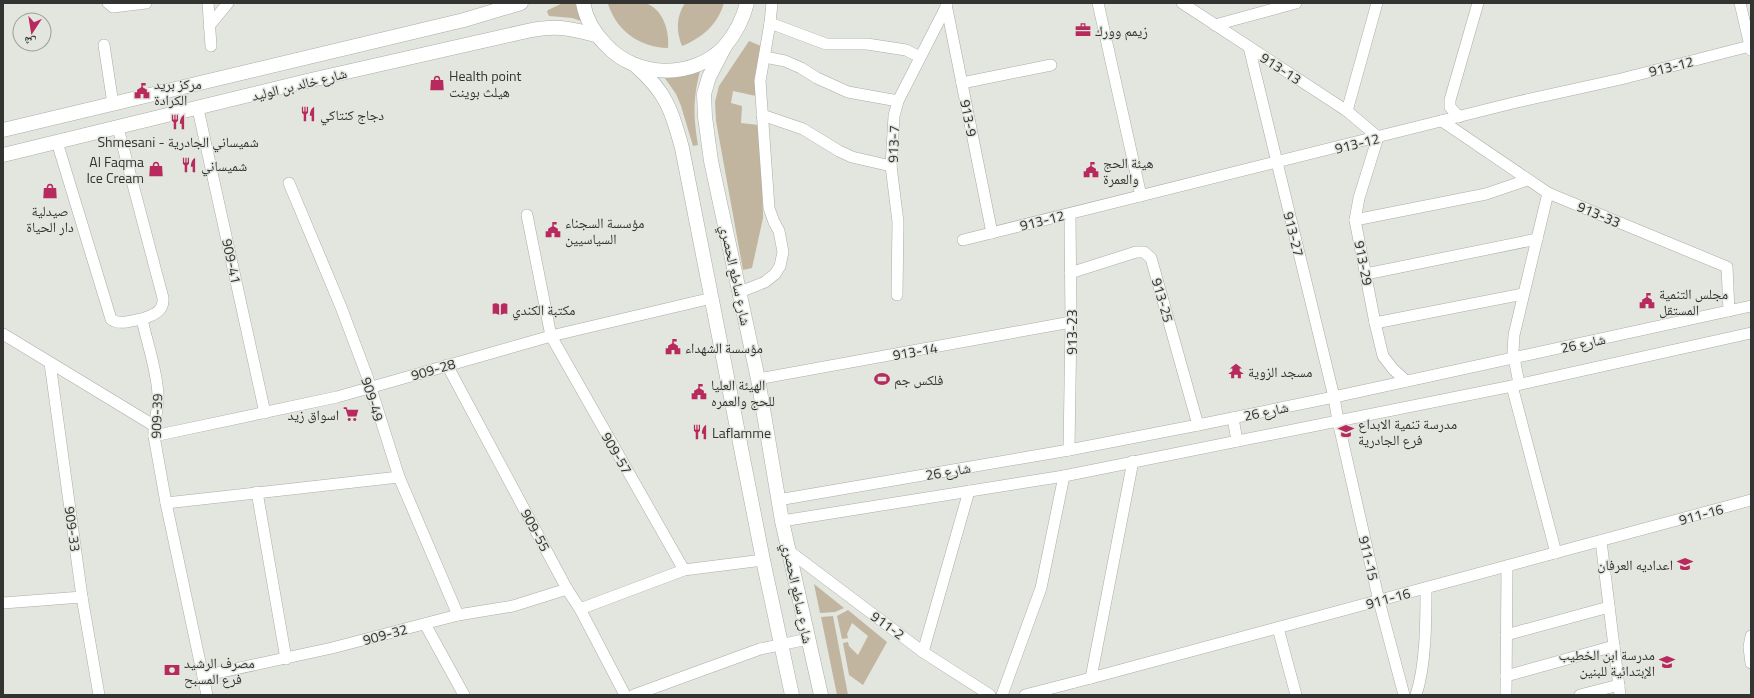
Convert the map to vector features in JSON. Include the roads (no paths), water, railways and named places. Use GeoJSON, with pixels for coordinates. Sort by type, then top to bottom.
{"type":"FeatureCollection","features":[{"type":"Feature","properties":{"kind":"main road","name":"شارع خالد بن الوليد"},"geometry":{"type":"LineString","coordinates":[[3,130],[464,20],[521,3]]}},
{"type":"Feature","properties":{"kind":"main road"},"geometry":{"type":"LineString","coordinates":[[584,3],[585,12],[596,35],[614,54],[636,66],[659,71],[683,69],[706,61],[725,46],[739,27],[747,3]]}},
{"type":"Feature","properties":{"kind":"main road","name":"شارع خالد بن الوليد"},"geometry":{"type":"LineString","coordinates":[[3,155],[319,79],[547,27],[560,27],[596,35]]}},
{"type":"Feature","properties":{"kind":"main road","name":"شارع ساطع الحصري"},"geometry":{"type":"LineString","coordinates":[[725,46],[709,77],[704,94],[703,106],[712,161],[758,379],[782,521],[821,695]]}},
{"type":"Feature","properties":{"kind":"main road","name":"شارع ساطع الحصري"},"geometry":{"type":"LineString","coordinates":[[636,66],[663,94],[674,117],[682,148],[763,560],[792,695]]}},
{"type":"Feature","properties":{"kind":"street"},"geometry":{"type":"LineString","coordinates":[[108,3],[112,7],[146,3]]}},
{"type":"Feature","properties":{"kind":"street"},"geometry":{"type":"LineString","coordinates":[[208,3],[210,46]]}},
{"type":"Feature","properties":{"kind":"street"},"geometry":{"type":"LineString","coordinates":[[209,26],[228,3]]}},
{"type":"Feature","properties":{"kind":"street"},"geometry":{"type":"LineString","coordinates":[[740,292],[765,282],[775,274],[780,266],[783,252],[779,231],[769,208],[760,81],[765,57],[772,3]]}},
{"type":"Feature","properties":{"kind":"street"},"geometry":{"type":"LineString","coordinates":[[1098,3],[1141,196]]}},
{"type":"Feature","properties":{"kind":"street","name":"913-13"},"geometry":{"type":"LineString","coordinates":[[1182,3],[1347,111],[1378,137]]}},
{"type":"Feature","properties":{"kind":"street"},"geometry":{"type":"LineString","coordinates":[[1215,25],[1296,3]]}},
{"type":"Feature","properties":{"kind":"street"},"geometry":{"type":"LineString","coordinates":[[1347,111],[1377,3]]}},
{"type":"Feature","properties":{"kind":"street"},"geometry":{"type":"LineString","coordinates":[[1459,117],[1450,107],[1450,100],[1478,3]]}},
{"type":"Feature","properties":{"kind":"street"},"geometry":{"type":"LineString","coordinates":[[1740,3],[1751,48]]}},
{"type":"Feature","properties":{"kind":"street","name":"913-7"},"geometry":{"type":"LineString","coordinates":[[897,295],[898,222],[891,166],[894,116],[898,101],[946,4]]}},
{"type":"Feature","properties":{"kind":"street","name":"913-9"},"geometry":{"type":"LineString","coordinates":[[946,4],[992,233]]}},
{"type":"Feature","properties":{"kind":"street"},"geometry":{"type":"LineString","coordinates":[[770,23],[826,44],[867,44],[906,50],[920,56]]}},
{"type":"Feature","properties":{"kind":"street"},"geometry":{"type":"LineString","coordinates":[[104,45],[113,104]]}},
{"type":"Feature","properties":{"kind":"street","name":"913-27"},"geometry":{"type":"LineString","coordinates":[[1249,47],[1334,397],[1338,420]]}},
{"type":"Feature","properties":{"kind":"street","name":"913-12"},"geometry":{"type":"LineString","coordinates":[[963,240],[1442,121],[1751,48]]}},
{"type":"Feature","properties":{"kind":"street"},"geometry":{"type":"LineString","coordinates":[[765,57],[785,61],[802,68],[817,78],[848,92],[898,101]]}},
{"type":"Feature","properties":{"kind":"street"},"geometry":{"type":"LineString","coordinates":[[962,83],[1051,65]]}},
{"type":"Feature","properties":{"kind":"street","name":"909-41"},"geometry":{"type":"LineString","coordinates":[[198,109],[265,412]]}},
{"type":"Feature","properties":{"kind":"street"},"geometry":{"type":"LineString","coordinates":[[762,115],[803,129],[852,157],[891,166]]}},
{"type":"Feature","properties":{"kind":"street","name":"913-33"},"geometry":{"type":"LineString","coordinates":[[1442,121],[1548,193],[1727,268],[1729,312]]}},
{"type":"Feature","properties":{"kind":"street"},"geometry":{"type":"LineString","coordinates":[[57,142],[111,319],[114,322],[121,323],[142,319],[158,312],[162,305],[163,298],[118,128]]}},
{"type":"Feature","properties":{"kind":"street","name":"913-29"},"geometry":{"type":"LineString","coordinates":[[1378,137],[1359,198],[1355,220],[1375,323],[1384,356],[1393,369],[1406,381]]}},
{"type":"Feature","properties":{"kind":"street"},"geometry":{"type":"LineString","coordinates":[[1355,220],[1486,194],[1527,180]]}},
{"type":"Feature","properties":{"kind":"street","name":"909-49"},"geometry":{"type":"LineString","coordinates":[[289,183],[341,307],[399,477],[458,615]]}},
{"type":"Feature","properties":{"kind":"street"},"geometry":{"type":"LineString","coordinates":[[1548,193],[1514,335],[1514,358],[1515,385],[1556,553]]}},
{"type":"Feature","properties":{"kind":"street","name":"913-23"},"geometry":{"type":"LineString","coordinates":[[1069,450],[1071,322],[1070,214]]}},
{"type":"Feature","properties":{"kind":"street","name":"909-57"},"geometry":{"type":"LineString","coordinates":[[527,215],[551,336],[684,570]]}},
{"type":"Feature","properties":{"kind":"street"},"geometry":{"type":"LineString","coordinates":[[1366,274],[1537,239]]}},
{"type":"Feature","properties":{"kind":"street","name":"913-25"},"geometry":{"type":"LineString","coordinates":[[1070,273],[1136,252],[1144,252],[1151,258],[1198,425]]}},
{"type":"Feature","properties":{"kind":"street"},"geometry":{"type":"LineString","coordinates":[[1375,323],[1524,294]]}},
{"type":"Feature","properties":{"kind":"street","name":"909-28"},"geometry":{"type":"LineString","coordinates":[[154,430],[265,412],[369,388],[551,336],[712,298]]}},
{"type":"Feature","properties":{"kind":"street","name":"شارع 26"},"geometry":{"type":"LineString","coordinates":[[778,500],[1069,450],[1198,425],[1729,312],[1751,306]]}},
{"type":"Feature","properties":{"kind":"street","name":"909-39"},"geometry":{"type":"LineString","coordinates":[[142,319],[158,391],[158,405],[154,430],[166,503],[206,695]]}},
{"type":"Feature","properties":{"kind":"street","name":"913-14"},"geometry":{"type":"LineString","coordinates":[[758,379],[1071,322]]}},
{"type":"Feature","properties":{"kind":"street","name":"شارع 26"},"geometry":{"type":"LineString","coordinates":[[782,521],[1064,476],[1515,385],[1751,333]]}},
{"type":"Feature","properties":{"kind":"street"},"geometry":{"type":"LineString","coordinates":[[3,334],[154,430]]}},
{"type":"Feature","properties":{"kind":"street","name":"909-33"},"geometry":{"type":"LineString","coordinates":[[50,363],[82,597],[100,695]]}},
{"type":"Feature","properties":{"kind":"street","name":"909-55"},"geometry":{"type":"LineString","coordinates":[[447,365],[567,589],[580,609],[624,695]]}},
{"type":"Feature","properties":{"kind":"street"},"geometry":{"type":"LineString","coordinates":[[1232,418],[1237,441]]}},
{"type":"Feature","properties":{"kind":"street","name":"911-15"},"geometry":{"type":"LineString","coordinates":[[1338,420],[1379,601],[1404,695]]}},
{"type":"Feature","properties":{"kind":"street"},"geometry":{"type":"LineString","coordinates":[[1091,678],[1133,461]]}},
{"type":"Feature","properties":{"kind":"street"},"geometry":{"type":"LineString","coordinates":[[1002,695],[1040,588],[1064,476]]}},
{"type":"Feature","properties":{"kind":"street"},"geometry":{"type":"LineString","coordinates":[[166,503],[399,477]]}},
{"type":"Feature","properties":{"kind":"street"},"geometry":{"type":"LineString","coordinates":[[923,652],[969,491]]}},
{"type":"Feature","properties":{"kind":"street"},"geometry":{"type":"LineString","coordinates":[[257,492],[286,659]]}},
{"type":"Feature","properties":{"kind":"street","name":"911-16"},"geometry":{"type":"LineString","coordinates":[[1025,695],[1751,500]]}},
{"type":"Feature","properties":{"kind":"street"},"geometry":{"type":"LineString","coordinates":[[1580,695],[1620,690],[1601,541]]}},
{"type":"Feature","properties":{"kind":"street","name":"911-2"},"geometry":{"type":"LineString","coordinates":[[789,551],[973,691],[990,695]]}},
{"type":"Feature","properties":{"kind":"street"},"geometry":{"type":"LineString","coordinates":[[580,609],[684,570],[763,560]]}},
{"type":"Feature","properties":{"kind":"street"},"geometry":{"type":"LineString","coordinates":[[1506,695],[1507,566]]}},
{"type":"Feature","properties":{"kind":"street"},"geometry":{"type":"LineString","coordinates":[[1416,695],[1419,687],[1423,652],[1426,588]]}},
{"type":"Feature","properties":{"kind":"street","name":"909-32"},"geometry":{"type":"LineString","coordinates":[[203,676],[286,659],[458,615],[513,606],[567,589]]}},
{"type":"Feature","properties":{"kind":"street"},"geometry":{"type":"LineString","coordinates":[[3,603],[82,597]]}},
{"type":"Feature","properties":{"kind":"street"},"geometry":{"type":"LineString","coordinates":[[1506,635],[1609,607]]}},
{"type":"Feature","properties":{"kind":"street"},"geometry":{"type":"LineString","coordinates":[[425,624],[464,695]]}},
{"type":"Feature","properties":{"kind":"street"},"geometry":{"type":"LineString","coordinates":[[1278,628],[1296,695]]}},
{"type":"Feature","properties":{"kind":"street"},"geometry":{"type":"LineString","coordinates":[[1751,636],[1748,647],[1751,663]]}},
{"type":"Feature","properties":{"kind":"street"},"geometry":{"type":"LineString","coordinates":[[634,695],[760,649],[808,639]]}},
{"type":"Feature","properties":{"kind":"street"},"geometry":{"type":"LineString","coordinates":[[1506,676],[1614,646]]}},
{"type":"Feature","properties":{"kind":"place","name":"زيمم وورك"},"geometry":{"type":"Point","coordinates":[1083,30]}},
{"type":"Feature","properties":{"kind":"place","name":"Health point هيلث بوينت"},"geometry":{"type":"Point","coordinates":[437,83]}},
{"type":"Feature","properties":{"kind":"place","name":"مركز بريد الكرادة"},"geometry":{"type":"Point","coordinates":[142,91]}},
{"type":"Feature","properties":{"kind":"place","name":"دجاج كنتاكي"},"geometry":{"type":"Point","coordinates":[308,114]}},
{"type":"Feature","properties":{"kind":"place","name":"Shmesani - شميساني الجادرية"},"geometry":{"type":"Point","coordinates":[178,122]}},
{"type":"Feature","properties":{"kind":"place","name":"شميساني"},"geometry":{"type":"Point","coordinates":[189,165]}},
{"type":"Feature","properties":{"kind":"place","name":"Al Faqma Ice Cream"},"geometry":{"type":"Point","coordinates":[156,169]}},
{"type":"Feature","properties":{"kind":"place","name":"هيئة الحج والعمرة"},"geometry":{"type":"Point","coordinates":[1091,170]}},
{"type":"Feature","properties":{"kind":"place","name":"صيدلية دار الحياة"},"geometry":{"type":"Point","coordinates":[50,191]}},
{"type":"Feature","properties":{"kind":"place","name":"مؤسسة السجناء السياسيين"},"geometry":{"type":"Point","coordinates":[553,230]}},
{"type":"Feature","properties":{"kind":"place","name":"مجلس التنمية المستقل"},"geometry":{"type":"Point","coordinates":[1647,301]}},
{"type":"Feature","properties":{"kind":"place","name":"مكتبة الكندي"},"geometry":{"type":"Point","coordinates":[500,309]}},
{"type":"Feature","properties":{"kind":"place","name":"مؤسسة الشهداء"},"geometry":{"type":"Point","coordinates":[673,347]}},
{"type":"Feature","properties":{"kind":"place","name":"مسجد الزوية"},"geometry":{"type":"Point","coordinates":[1236,371]}},
{"type":"Feature","properties":{"kind":"place","name":"فلكس جم"},"geometry":{"type":"Point","coordinates":[882,379]}},
{"type":"Feature","properties":{"kind":"place","name":"الهيئة العليا للحج والعمره"},"geometry":{"type":"Point","coordinates":[699,392]}},
{"type":"Feature","properties":{"kind":"place","name":"اسواق زيد"},"geometry":{"type":"Point","coordinates":[351,414]}},
{"type":"Feature","properties":{"kind":"place","name":"مدرسة تنمية الابداع فرع الجادرية"},"geometry":{"type":"Point","coordinates":[1346,431]}},
{"type":"Feature","properties":{"kind":"place","name":"Laflamme"},"geometry":{"type":"Point","coordinates":[700,432]}},
{"type":"Feature","properties":{"kind":"place","name":"اعداديه العرفان"},"geometry":{"type":"Point","coordinates":[1685,564]}},
{"type":"Feature","properties":{"kind":"place","name":"مدرسة ابن الخطيب الإبتدائية للبنين"},"geometry":{"type":"Point","coordinates":[1667,662]}},
{"type":"Feature","properties":{"kind":"place","name":"مصرف الرشيد فرع المسبح"},"geometry":{"type":"Point","coordinates":[172,670]}}]}
